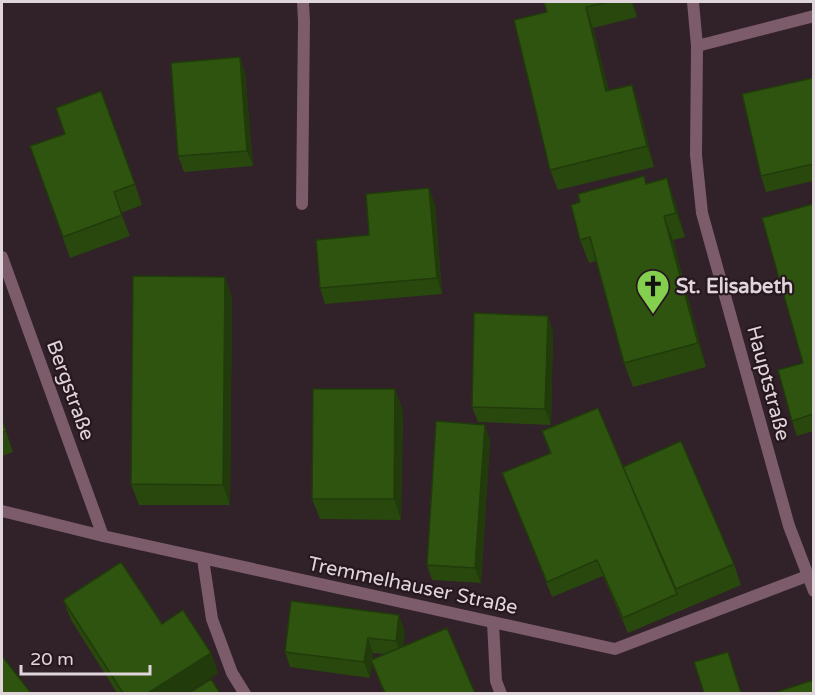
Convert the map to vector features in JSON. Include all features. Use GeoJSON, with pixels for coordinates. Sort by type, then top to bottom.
{"type":"FeatureCollection","features":[{"type":"Feature","properties":{"kind":"street"},"geometry":{"type":"LineString","coordinates":[[303,2],[303,204]]}},
{"type":"Feature","properties":{"kind":"street","name":"Hauptstraße"},"geometry":{"type":"LineString","coordinates":[[693,2],[697,46],[696,155],[702,213],[789,526],[813,591]]}},
{"type":"Feature","properties":{"kind":"street"},"geometry":{"type":"LineString","coordinates":[[697,46],[813,16]]}},
{"type":"Feature","properties":{"kind":"street","name":"Bergstraße"},"geometry":{"type":"LineString","coordinates":[[2,257],[103,536]]}},
{"type":"Feature","properties":{"kind":"street","name":"Tremmelhauser Straße"},"geometry":{"type":"LineString","coordinates":[[2,511],[203,559],[615,649],[807,576]]}},
{"type":"Feature","properties":{"kind":"street"},"geometry":{"type":"LineString","coordinates":[[203,559],[212,619],[232,673],[245,693]]}},
{"type":"Feature","properties":{"kind":"street"},"geometry":{"type":"LineString","coordinates":[[493,623],[496,681],[501,693]]}},
{"type":"Feature","properties":{"kind":"building"},"geometry":{"type":"Polygon","coordinates":[[[544,2],[609,2],[586,7],[606,91],[632,85],[647,146],[550,170],[514,20],[547,12],[544,2]]]}},
{"type":"Feature","properties":{"kind":"building"},"geometry":{"type":"Polygon","coordinates":[[[240,57],[247,151],[178,156],[171,63],[240,57]]]}},
{"type":"Feature","properties":{"kind":"building"},"geometry":{"type":"Polygon","coordinates":[[[813,78],[813,164],[761,176],[742,94],[813,78]]]}},
{"type":"Feature","properties":{"kind":"building"},"geometry":{"type":"Polygon","coordinates":[[[101,91],[135,184],[114,192],[122,215],[63,237],[30,146],[65,134],[56,108],[101,91]]]}},
{"type":"Feature","properties":{"kind":"building","name":"St. Elisabeth"},"geometry":{"type":"Polygon","coordinates":[[[644,176],[646,184],[667,178],[676,213],[664,216],[698,343],[624,363],[590,237],[580,240],[571,205],[580,202],[578,194],[644,176]]]}},
{"type":"Feature","properties":{"kind":"building"},"geometry":{"type":"Polygon","coordinates":[[[429,188],[437,278],[320,288],[316,240],[369,235],[366,194],[429,188]]]}},
{"type":"Feature","properties":{"kind":"building"},"geometry":{"type":"Polygon","coordinates":[[[813,204],[813,414],[792,421],[778,370],[803,363],[762,218],[813,204]]]}},
{"type":"Feature","properties":{"kind":"building"},"geometry":{"type":"Polygon","coordinates":[[[133,276],[225,277],[223,485],[131,484],[133,276]]]}},
{"type":"Feature","properties":{"kind":"building"},"geometry":{"type":"Polygon","coordinates":[[[474,313],[548,316],[545,409],[472,407],[474,313]]]}},
{"type":"Feature","properties":{"kind":"building"},"geometry":{"type":"Polygon","coordinates":[[[313,389],[395,389],[394,499],[312,499],[313,389]]]}},
{"type":"Feature","properties":{"kind":"building"},"geometry":{"type":"Polygon","coordinates":[[[598,408],[677,594],[623,618],[597,560],[547,582],[502,473],[551,453],[542,431],[598,408]]]}},
{"type":"Feature","properties":{"kind":"building"},"geometry":{"type":"Polygon","coordinates":[[[2,420],[6,431],[2,433],[2,420]]]}},
{"type":"Feature","properties":{"kind":"building"},"geometry":{"type":"Polygon","coordinates":[[[436,421],[485,425],[475,568],[427,565],[436,421]]]}},
{"type":"Feature","properties":{"kind":"building"},"geometry":{"type":"Polygon","coordinates":[[[681,441],[734,564],[676,589],[623,467],[681,441]]]}},
{"type":"Feature","properties":{"kind":"building"},"geometry":{"type":"Polygon","coordinates":[[[121,562],[162,624],[183,610],[211,653],[148,693],[123,693],[63,600],[121,562]]]}},
{"type":"Feature","properties":{"kind":"building"},"geometry":{"type":"Polygon","coordinates":[[[291,601],[399,615],[396,641],[368,638],[364,662],[285,652],[291,601]]]}},
{"type":"Feature","properties":{"kind":"building"},"geometry":{"type":"Polygon","coordinates":[[[447,628],[475,693],[385,693],[371,660],[447,628]]]}},
{"type":"Feature","properties":{"kind":"building"},"geometry":{"type":"Polygon","coordinates":[[[728,652],[741,693],[704,693],[694,662],[728,652]]]}},
{"type":"Feature","properties":{"kind":"building"},"geometry":{"type":"Polygon","coordinates":[[[2,656],[31,693],[2,693],[2,656]]]}},
{"type":"Feature","properties":{"kind":"building"},"geometry":{"type":"Polygon","coordinates":[[[211,679],[220,693],[189,693],[211,679]]]}},
{"type":"Feature","properties":{"kind":"building"},"geometry":{"type":"Polygon","coordinates":[[[813,680],[813,693],[774,693],[813,680]]]}},
{"type":"Feature","properties":{"kind":"place","name":"St. Elisabeth"},"geometry":{"type":"Point","coordinates":[653,315]}}]}
